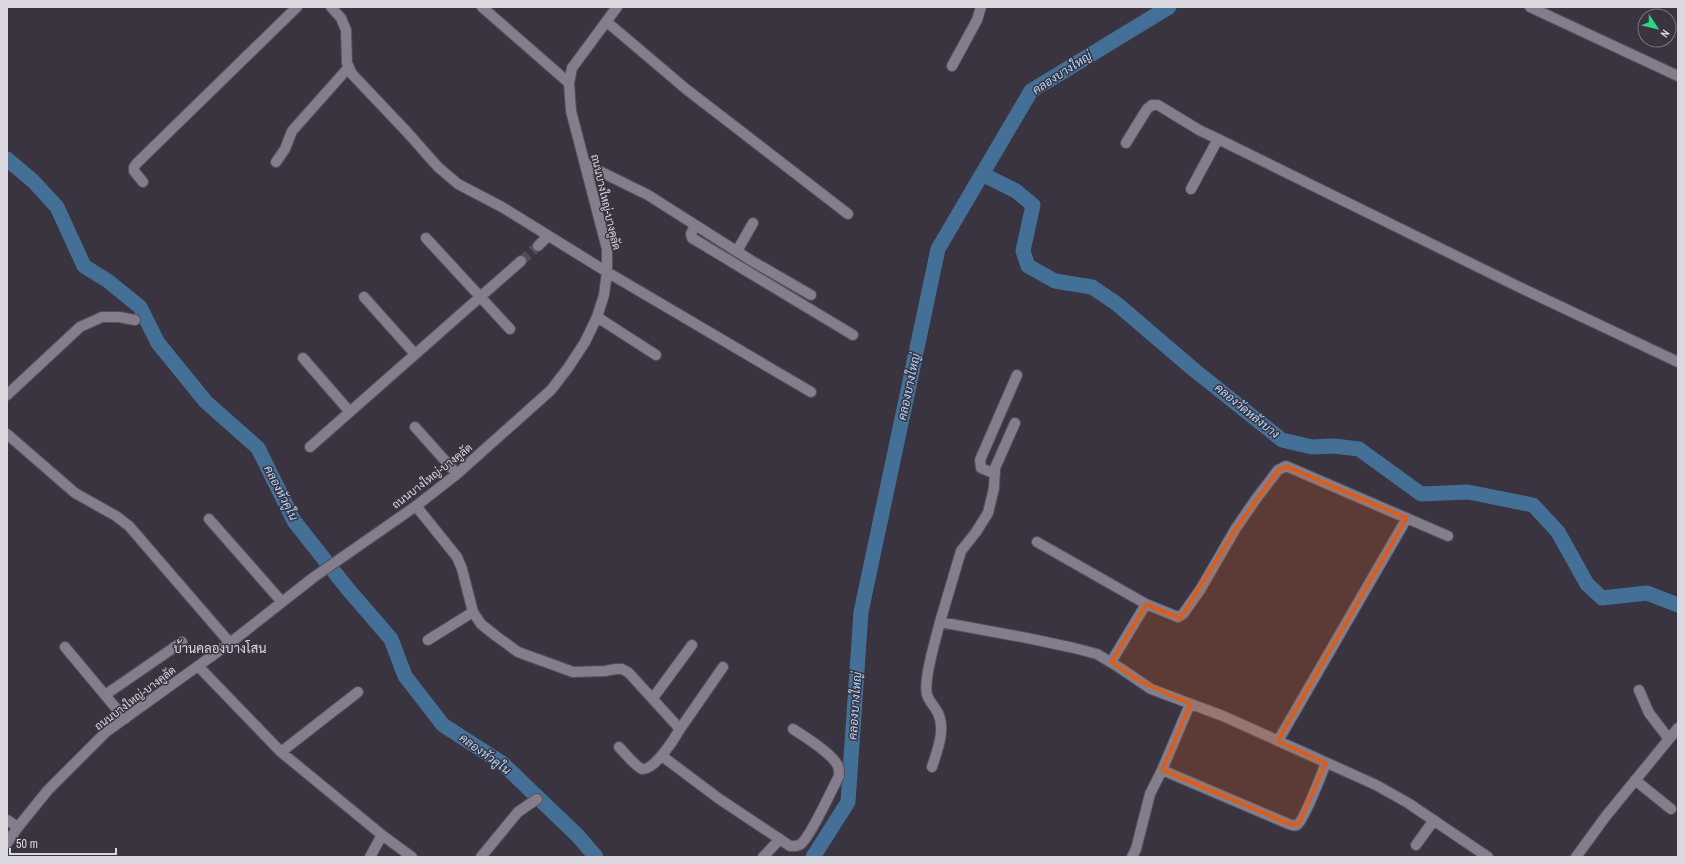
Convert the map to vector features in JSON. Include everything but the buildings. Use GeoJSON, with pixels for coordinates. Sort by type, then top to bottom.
{"type":"FeatureCollection","features":[{"type":"Feature","properties":{"kind":"street"},"geometry":{"type":"LineString","coordinates":[[143,182],[134,171],[134,167],[137,163],[297,7]]}},
{"type":"Feature","properties":{"kind":"street"},"geometry":{"type":"LineString","coordinates":[[331,7],[341,18],[346,30],[347,63],[352,74],[438,167],[458,184],[502,207],[607,272],[811,392]]}},
{"type":"Feature","properties":{"kind":"street"},"geometry":{"type":"LineString","coordinates":[[482,7],[568,83]]}},
{"type":"Feature","properties":{"kind":"street","name":"ถนนบางใหญ่-บางคูลัด"},"geometry":{"type":"LineString","coordinates":[[7,843],[48,790],[106,732],[230,643],[314,577],[416,506],[457,474],[551,390],[568,368],[585,342],[597,317],[604,295],[607,272],[607,249],[571,111],[568,83],[572,68],[617,7]]}},
{"type":"Feature","properties":{"kind":"street"},"geometry":{"type":"LineString","coordinates":[[952,66],[978,20],[981,7]]}},
{"type":"Feature","properties":{"kind":"street"},"geometry":{"type":"LineString","coordinates":[[1530,7],[1678,76]]}},
{"type":"Feature","properties":{"kind":"street"},"geometry":{"type":"LineString","coordinates":[[607,22],[686,89],[848,214]]}},
{"type":"Feature","properties":{"kind":"street"},"geometry":{"type":"LineString","coordinates":[[276,162],[285,149],[292,130],[349,67]]}},
{"type":"Feature","properties":{"kind":"street"},"geometry":{"type":"LineString","coordinates":[[1126,143],[1147,109],[1152,105],[1158,106],[1218,139],[1491,273],[1678,362]]}},
{"type":"Feature","properties":{"kind":"street"},"geometry":{"type":"LineString","coordinates":[[1191,189],[1218,139]]}},
{"type":"Feature","properties":{"kind":"street"},"geometry":{"type":"LineString","coordinates":[[585,164],[648,195],[811,295]]}},
{"type":"Feature","properties":{"kind":"street"},"geometry":{"type":"LineString","coordinates":[[737,251],[753,223]]}},
{"type":"Feature","properties":{"kind":"street"},"geometry":{"type":"LineString","coordinates":[[695,225],[690,234],[692,238],[854,335]]}},
{"type":"Feature","properties":{"kind":"street"},"geometry":{"type":"LineString","coordinates":[[538,246],[548,236]]}},
{"type":"Feature","properties":{"kind":"street"},"geometry":{"type":"LineString","coordinates":[[426,238],[510,329]]}},
{"type":"Feature","properties":{"kind":"street"},"geometry":{"type":"LineString","coordinates":[[310,447],[521,261]]}},
{"type":"Feature","properties":{"kind":"street"},"geometry":{"type":"LineString","coordinates":[[364,297],[415,354]]}},
{"type":"Feature","properties":{"kind":"street"},"geometry":{"type":"LineString","coordinates":[[7,395],[80,327],[102,317],[119,317],[134,320]]}},
{"type":"Feature","properties":{"kind":"street"},"geometry":{"type":"LineString","coordinates":[[597,317],[656,355]]}},
{"type":"Feature","properties":{"kind":"street"},"geometry":{"type":"LineString","coordinates":[[303,358],[350,412]]}},
{"type":"Feature","properties":{"kind":"street"},"geometry":{"type":"LineString","coordinates":[[994,474],[981,468],[980,460],[1017,375]]}},
{"type":"Feature","properties":{"kind":"street"},"geometry":{"type":"LineString","coordinates":[[932,767],[939,747],[941,723],[938,714],[927,695],[926,683],[940,622],[961,551],[976,532],[988,512],[994,488],[994,474],[999,458],[1016,423]]}},
{"type":"Feature","properties":{"kind":"street"},"geometry":{"type":"LineString","coordinates":[[415,427],[457,474]]}},
{"type":"Feature","properties":{"kind":"street"},"geometry":{"type":"LineString","coordinates":[[7,434],[75,493],[116,516],[130,526],[230,643]]}},
{"type":"Feature","properties":{"kind":"street"},"geometry":{"type":"LineString","coordinates":[[1036,542],[1146,604],[1178,617],[1183,614],[1200,590],[1236,528],[1256,499],[1278,470],[1286,466],[1448,536]]}},
{"type":"Feature","properties":{"kind":"street"},"geometry":{"type":"LineString","coordinates":[[416,506],[457,557],[462,569],[473,612],[481,624],[518,652],[573,672],[591,672],[616,668],[622,669],[629,673],[680,729]]}},
{"type":"Feature","properties":{"kind":"street"},"geometry":{"type":"LineString","coordinates":[[1278,741],[1406,518]]}},
{"type":"Feature","properties":{"kind":"street"},"geometry":{"type":"LineString","coordinates":[[209,519],[282,602]]}},
{"type":"Feature","properties":{"kind":"street"},"geometry":{"type":"LineString","coordinates":[[1111,662],[1146,604]]}},
{"type":"Feature","properties":{"kind":"street"},"geometry":{"type":"LineString","coordinates":[[428,640],[473,612]]}},
{"type":"Feature","properties":{"kind":"street"},"geometry":{"type":"LineString","coordinates":[[940,622],[1074,648],[1097,654],[1152,689],[1223,716],[1376,785],[1434,820],[1488,857]]}},
{"type":"Feature","properties":{"kind":"street"},"geometry":{"type":"LineString","coordinates":[[105,695],[182,642]]}},
{"type":"Feature","properties":{"kind":"street"},"geometry":{"type":"LineString","coordinates":[[653,698],[692,645]]}},
{"type":"Feature","properties":{"kind":"street"},"geometry":{"type":"LineString","coordinates":[[66,647],[125,719]]}},
{"type":"Feature","properties":{"kind":"street"},"geometry":{"type":"LineString","coordinates":[[198,666],[281,752],[382,835],[412,857]]}},
{"type":"Feature","properties":{"kind":"street"},"geometry":{"type":"LineString","coordinates":[[619,747],[642,769],[646,768],[662,756],[723,667]]}},
{"type":"Feature","properties":{"kind":"street"},"geometry":{"type":"LineString","coordinates":[[1639,690],[1649,713],[1669,739]]}},
{"type":"Feature","properties":{"kind":"street"},"geometry":{"type":"LineString","coordinates":[[281,752],[358,692]]}},
{"type":"Feature","properties":{"kind":"street"},"geometry":{"type":"LineString","coordinates":[[1132,857],[1136,849],[1150,794],[1162,770],[1190,704]]}},
{"type":"Feature","properties":{"kind":"street"},"geometry":{"type":"LineString","coordinates":[[1576,857],[1635,780],[1678,728]]}},
{"type":"Feature","properties":{"kind":"street"},"geometry":{"type":"LineString","coordinates":[[662,756],[718,798],[790,846],[796,847],[802,844],[809,834],[839,776],[839,767],[834,760],[815,743],[793,729]]}},
{"type":"Feature","properties":{"kind":"street"},"geometry":{"type":"LineString","coordinates":[[1162,770],[1295,826],[1299,824],[1304,815],[1326,763]]}},
{"type":"Feature","properties":{"kind":"street"},"geometry":{"type":"LineString","coordinates":[[1635,780],[1671,809]]}},
{"type":"Feature","properties":{"kind":"street"},"geometry":{"type":"LineString","coordinates":[[481,857],[518,812],[537,799]]}},
{"type":"Feature","properties":{"kind":"street"},"geometry":{"type":"LineString","coordinates":[[7,820],[18,827]]}},
{"type":"Feature","properties":{"kind":"street"},"geometry":{"type":"LineString","coordinates":[[1416,845],[1434,820]]}},
{"type":"Feature","properties":{"kind":"street"},"geometry":{"type":"LineString","coordinates":[[370,857],[382,835]]}},
{"type":"Feature","properties":{"kind":"street"},"geometry":{"type":"LineString","coordinates":[[763,857],[780,839]]}},
{"type":"Feature","properties":{"kind":"highlighted area"},"geometry":{"type":"Polygon","coordinates":[[[1286,466],[1407,518],[1278,741],[1326,763],[1299,824],[1291,825],[1162,770],[1190,704],[1139,681],[1111,662],[1146,604],[1180,618],[1236,528],[1278,470],[1286,466]]]}},
{"type":"Feature","properties":{"kind":"waterway","name":"คลองบางใหญ่"},"geometry":{"type":"LineString","coordinates":[[813,857],[848,802],[861,612],[938,249],[1031,91],[1169,7]]}},
{"type":"Feature","properties":{"kind":"waterway","name":"คลองหัวคูใน"},"geometry":{"type":"LineString","coordinates":[[7,159],[33,181],[57,207],[84,266],[108,281],[140,307],[158,343],[206,402],[258,448],[294,521],[347,588],[391,639],[405,676],[443,725],[502,763],[578,836],[596,857]]}},
{"type":"Feature","properties":{"kind":"waterway","name":"คลองวัดหลังบาง"},"geometry":{"type":"LineString","coordinates":[[982,174],[1016,191],[1033,205],[1023,251],[1028,266],[1055,281],[1092,287],[1117,304],[1193,369],[1282,440],[1312,447],[1334,446],[1359,449],[1421,494],[1468,492],[1533,505],[1558,532],[1587,584],[1602,598],[1647,593],[1678,605]]}},
{"type":"Feature","properties":{"kind":"tunnel"},"geometry":{"type":"LineString","coordinates":[[521,261],[538,246]]}},
{"type":"Feature","properties":{"kind":"district","name":"บ้านคลองบางโสน"},"geometry":{"type":"Point","coordinates":[220,648]}}]}
